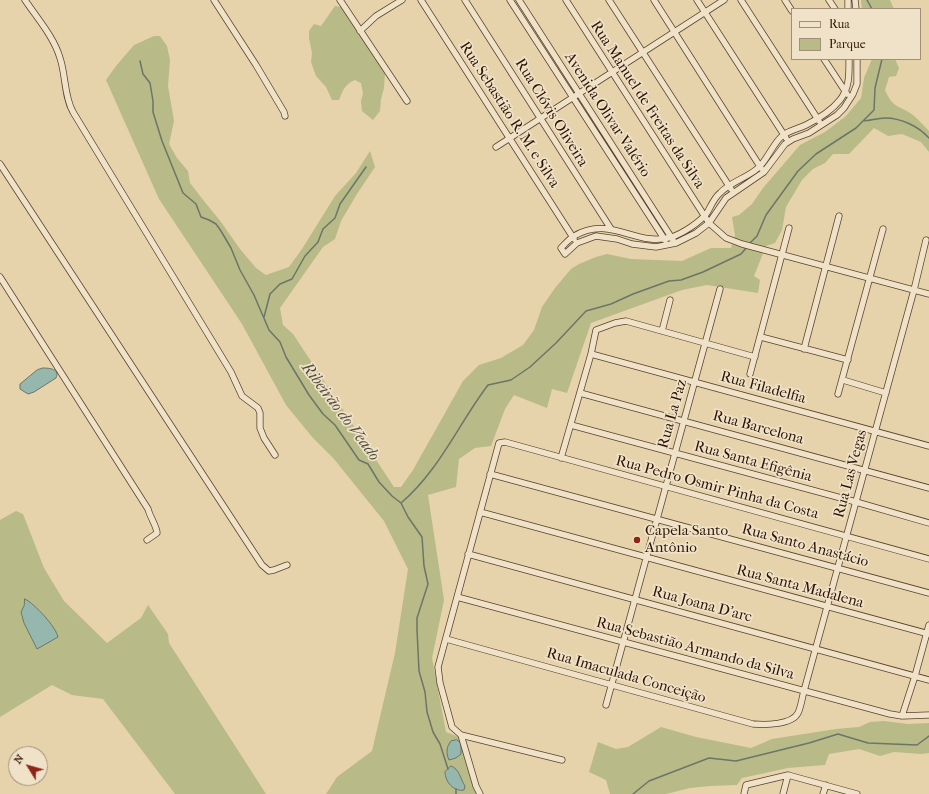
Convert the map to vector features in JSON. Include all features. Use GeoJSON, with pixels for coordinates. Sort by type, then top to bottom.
{"type":"FeatureCollection","features":[{"type":"Feature","properties":{"kind":"street"},"geometry":{"type":"LineString","coordinates":[[25,0],[47,32],[59,54],[71,107],[231,372],[242,396],[258,408],[260,413],[260,428],[264,438],[275,455]]}},
{"type":"Feature","properties":{"kind":"street"},"geometry":{"type":"LineString","coordinates":[[214,0],[256,65],[285,116]]}},
{"type":"Feature","properties":{"kind":"street"},"geometry":{"type":"LineString","coordinates":[[340,0],[407,101]]}},
{"type":"Feature","properties":{"kind":"street","name":"Rua Sebastião R. M. e Silva"},"geometry":{"type":"LineString","coordinates":[[421,0],[577,243]]}},
{"type":"Feature","properties":{"kind":"street","name":"Rua Clóvis Oliveira"},"geometry":{"type":"LineString","coordinates":[[465,0],[617,239]]}},
{"type":"Feature","properties":{"kind":"street"},"geometry":{"type":"LineString","coordinates":[[510,0],[668,245]]}},
{"type":"Feature","properties":{"kind":"street","name":"Avenida Olivar Valério"},"geometry":{"type":"LineString","coordinates":[[519,0],[676,243]]}},
{"type":"Feature","properties":{"kind":"street","name":"Rua Manuel de Freitas da Silva"},"geometry":{"type":"LineString","coordinates":[[566,0],[704,216],[709,223],[726,238],[742,244],[929,294]]}},
{"type":"Feature","properties":{"kind":"street"},"geometry":{"type":"LineString","coordinates":[[609,0],[733,192]]}},
{"type":"Feature","properties":{"kind":"street"},"geometry":{"type":"LineString","coordinates":[[654,0],[764,172]]}},
{"type":"Feature","properties":{"kind":"street"},"geometry":{"type":"LineString","coordinates":[[697,0],[789,142]]}},
{"type":"Feature","properties":{"kind":"street"},"geometry":{"type":"LineString","coordinates":[[496,147],[724,0]]}},
{"type":"Feature","properties":{"kind":"street"},"geometry":{"type":"LineString","coordinates":[[741,0],[822,125]]}},
{"type":"Feature","properties":{"kind":"street"},"geometry":{"type":"LineString","coordinates":[[785,0],[791,9]]}},
{"type":"Feature","properties":{"kind":"street"},"geometry":{"type":"LineString","coordinates":[[360,31],[376,16],[400,1]]}},
{"type":"Feature","properties":{"kind":"street"},"geometry":{"type":"LineString","coordinates":[[825,60],[845,92],[851,98]]}},
{"type":"Feature","properties":{"kind":"street"},"geometry":{"type":"LineString","coordinates":[[849,60],[849,77],[845,92],[835,106],[806,125],[784,135],[775,144],[760,166],[718,195],[704,216],[683,231],[671,237],[651,239],[610,228],[598,228],[585,231],[573,237],[561,248],[565,254],[577,243],[596,236],[617,239],[632,244],[656,247],[687,239],[709,223],[724,200],[733,192],[764,172],[781,148],[789,142],[809,133],[841,112],[851,98],[855,89],[858,78],[857,60]]}},
{"type":"Feature","properties":{"kind":"street"},"geometry":{"type":"LineString","coordinates":[[0,164],[262,565],[269,571],[286,565]]}},
{"type":"Feature","properties":{"kind":"street"},"geometry":{"type":"LineString","coordinates":[[804,349],[839,216]]}},
{"type":"Feature","properties":{"kind":"street"},"geometry":{"type":"LineString","coordinates":[[750,374],[790,228]]}},
{"type":"Feature","properties":{"kind":"street"},"geometry":{"type":"LineString","coordinates":[[838,394],[883,229]]}},
{"type":"Feature","properties":{"kind":"street","name":"Rua Las Vegas"},"geometry":{"type":"LineString","coordinates":[[798,714],[914,290],[926,240]]}},
{"type":"Feature","properties":{"kind":"street"},"geometry":{"type":"LineString","coordinates":[[0,277],[148,509],[150,518],[157,529],[157,533],[147,540]]}},
{"type":"Feature","properties":{"kind":"street","name":"Rua La Paz"},"geometry":{"type":"LineString","coordinates":[[606,705],[636,600],[674,452],[720,289]]}},
{"type":"Feature","properties":{"kind":"street"},"geometry":{"type":"LineString","coordinates":[[662,331],[670,300]]}},
{"type":"Feature","properties":{"kind":"street"},"geometry":{"type":"LineString","coordinates":[[561,458],[591,354],[596,330],[615,323],[626,321],[755,357]]}},
{"type":"Feature","properties":{"kind":"street"},"geometry":{"type":"LineString","coordinates":[[761,337],[848,360]]}},
{"type":"Feature","properties":{"kind":"street","name":"Rua Filadelfia"},"geometry":{"type":"LineString","coordinates":[[591,354],[929,446]]}},
{"type":"Feature","properties":{"kind":"street"},"geometry":{"type":"LineString","coordinates":[[843,380],[886,392]]}},
{"type":"Feature","properties":{"kind":"street","name":"Rua Barcelona"},"geometry":{"type":"LineString","coordinates":[[580,393],[929,488]]}},
{"type":"Feature","properties":{"kind":"street","name":"Rua Santa Efigênia"},"geometry":{"type":"LineString","coordinates":[[571,425],[929,523]]}},
{"type":"Feature","properties":{"kind":"street","name":"Rua Pedro Osmir Pinha da Costa"},"geometry":{"type":"LineString","coordinates":[[490,474],[499,443],[504,442],[929,559]]}},
{"type":"Feature","properties":{"kind":"street"},"geometry":{"type":"LineString","coordinates":[[490,474],[438,667],[439,677],[452,727],[462,735],[562,760]]}},
{"type":"Feature","properties":{"kind":"street","name":"Rua Santo Anastácio"},"geometry":{"type":"LineString","coordinates":[[490,474],[838,567],[929,593]]}},
{"type":"Feature","properties":{"kind":"street","name":"Rua Santa Madalena"},"geometry":{"type":"LineString","coordinates":[[480,512],[928,634]]}},
{"type":"Feature","properties":{"kind":"street","name":"Rua Joana D'arc"},"geometry":{"type":"LineString","coordinates":[[468,554],[929,680]]}},
{"type":"Feature","properties":{"kind":"street","name":"Rua Sebastião Armando da Silva"},"geometry":{"type":"LineString","coordinates":[[457,597],[890,714],[902,716],[929,715]]}},
{"type":"Feature","properties":{"kind":"street"},"geometry":{"type":"LineString","coordinates":[[902,716],[928,634],[929,625]]}},
{"type":"Feature","properties":{"kind":"street","name":"Rua Imaculada Conceição"},"geometry":{"type":"LineString","coordinates":[[446,639],[753,724],[761,725],[787,722],[798,714]]}},
{"type":"Feature","properties":{"kind":"street"},"geometry":{"type":"LineString","coordinates":[[462,735],[476,786],[480,794]]}},
{"type":"Feature","properties":{"kind":"street"},"geometry":{"type":"LineString","coordinates":[[783,794],[788,775]]}},
{"type":"Feature","properties":{"kind":"street"},"geometry":{"type":"LineString","coordinates":[[744,794],[746,785],[788,775],[857,794]]}},
{"type":"Feature","properties":{"kind":"street"},"geometry":{"type":"LineString","coordinates":[[823,794],[826,785]]}},
{"type":"Feature","properties":{"kind":"green space"},"geometry":{"type":"Polygon","coordinates":[[[861,0],[890,0],[894,8],[862,8],[861,0]]]}},
{"type":"Feature","properties":{"kind":"green space"},"geometry":{"type":"Polygon","coordinates":[[[335,6],[341,7],[385,72],[380,111],[373,120],[362,111],[361,101],[363,94],[361,83],[355,80],[349,83],[339,100],[332,100],[326,87],[316,76],[311,62],[312,53],[309,31],[314,24],[321,26],[335,6]]]}},
{"type":"Feature","properties":{"kind":"green space"},"geometry":{"type":"Polygon","coordinates":[[[154,36],[160,36],[167,46],[170,60],[168,86],[174,121],[169,144],[177,158],[188,171],[190,183],[240,249],[256,268],[266,275],[289,267],[335,196],[356,173],[370,151],[375,167],[341,221],[335,239],[323,247],[280,308],[283,325],[293,334],[394,487],[401,487],[413,470],[463,381],[479,365],[501,358],[523,345],[534,330],[542,307],[571,269],[579,264],[607,254],[631,259],[682,261],[711,248],[731,248],[735,235],[732,217],[739,215],[752,204],[763,188],[800,145],[825,132],[846,116],[861,98],[864,78],[872,60],[895,60],[899,68],[896,76],[889,77],[885,90],[894,104],[913,115],[929,131],[929,152],[921,142],[902,134],[888,136],[874,128],[849,154],[833,154],[825,163],[813,169],[802,180],[786,207],[782,230],[775,243],[766,246],[754,276],[760,280],[758,293],[707,285],[682,290],[591,323],[567,393],[552,389],[547,408],[514,395],[505,409],[491,446],[475,448],[459,459],[456,487],[428,495],[444,600],[432,658],[446,732],[459,737],[477,794],[326,794],[337,777],[372,751],[395,653],[408,569],[384,521],[334,459],[313,438],[286,405],[242,324],[159,199],[106,80],[134,45],[154,36]]]}},
{"type":"Feature","properties":{"kind":"green space"},"geometry":{"type":"Polygon","coordinates":[[[16,511],[23,514],[44,568],[64,601],[107,643],[141,618],[148,605],[168,634],[169,643],[266,794],[175,794],[103,699],[72,695],[52,685],[0,717],[0,520],[16,511]]]}},
{"type":"Feature","properties":{"kind":"green space"},"geometry":{"type":"Polygon","coordinates":[[[884,721],[908,724],[929,723],[929,753],[921,754],[894,752],[880,756],[859,749],[829,754],[825,765],[788,768],[742,778],[737,785],[690,788],[666,794],[610,794],[606,780],[589,772],[598,742],[616,749],[628,747],[661,727],[696,737],[751,748],[772,739],[859,727],[870,722],[884,721]]]}},
{"type":"Feature","properties":{"kind":"water"},"geometry":{"type":"Polygon","coordinates":[[[43,368],[54,370],[57,373],[56,378],[34,392],[28,394],[20,389],[20,384],[37,370],[43,368]]]}},
{"type":"Feature","properties":{"kind":"water"},"geometry":{"type":"Polygon","coordinates":[[[25,599],[44,616],[58,637],[37,649],[24,623],[21,612],[25,599]]]}},
{"type":"Feature","properties":{"kind":"water"},"geometry":{"type":"Polygon","coordinates":[[[457,740],[461,743],[461,754],[456,758],[449,760],[447,748],[451,741],[457,740]]]}},
{"type":"Feature","properties":{"kind":"water"},"geometry":{"type":"Polygon","coordinates":[[[451,766],[458,772],[465,786],[464,790],[454,788],[448,783],[445,772],[451,766]]]}},
{"type":"Feature","properties":{"kind":"waterway"},"geometry":{"type":"LineString","coordinates":[[867,0],[871,8]]}},
{"type":"Feature","properties":{"kind":"waterway"},"geometry":{"type":"LineString","coordinates":[[749,244],[757,236],[766,215],[798,171],[816,154],[856,128],[874,110],[875,88],[882,60]]}},
{"type":"Feature","properties":{"kind":"waterway","name":"Ribeirão do Veado"},"geometry":{"type":"LineString","coordinates":[[140,61],[143,74],[150,83],[153,112],[162,141],[183,193],[196,204],[201,217],[216,224],[221,231],[254,295],[269,330],[280,342],[286,357],[309,395],[323,414],[335,425],[359,460],[368,464],[379,482],[401,503],[408,517],[422,537],[424,566],[428,584],[417,618],[419,671],[425,692],[427,712],[433,732],[440,744],[448,769]]}},
{"type":"Feature","properties":{"kind":"waterway"},"geometry":{"type":"LineString","coordinates":[[863,121],[882,118],[897,119],[914,126],[929,138]]}},
{"type":"Feature","properties":{"kind":"waterway"},"geometry":{"type":"LineString","coordinates":[[264,317],[270,294],[280,284],[292,279],[305,256],[318,242],[323,229],[335,218],[340,204],[366,167]]}},
{"type":"Feature","properties":{"kind":"waterway"},"geometry":{"type":"LineString","coordinates":[[401,503],[427,476],[438,462],[488,385],[511,380],[530,367],[556,343],[586,311],[611,304],[669,281],[681,280],[703,272],[741,254],[747,247]]}},
{"type":"Feature","properties":{"kind":"waterway"},"geometry":{"type":"LineString","coordinates":[[633,794],[649,781],[709,758],[736,761],[809,743],[838,734],[868,743],[917,745],[929,736]]}},
{"type":"Feature","properties":{"kind":"waterway","name":"Ribeirão do Veado"},"geometry":{"type":"LineString","coordinates":[[456,789],[456,794]]}},
{"type":"Feature","properties":{"kind":"place","name":"Capela Santo Antônio"},"geometry":{"type":"Point","coordinates":[637,540]}}]}
